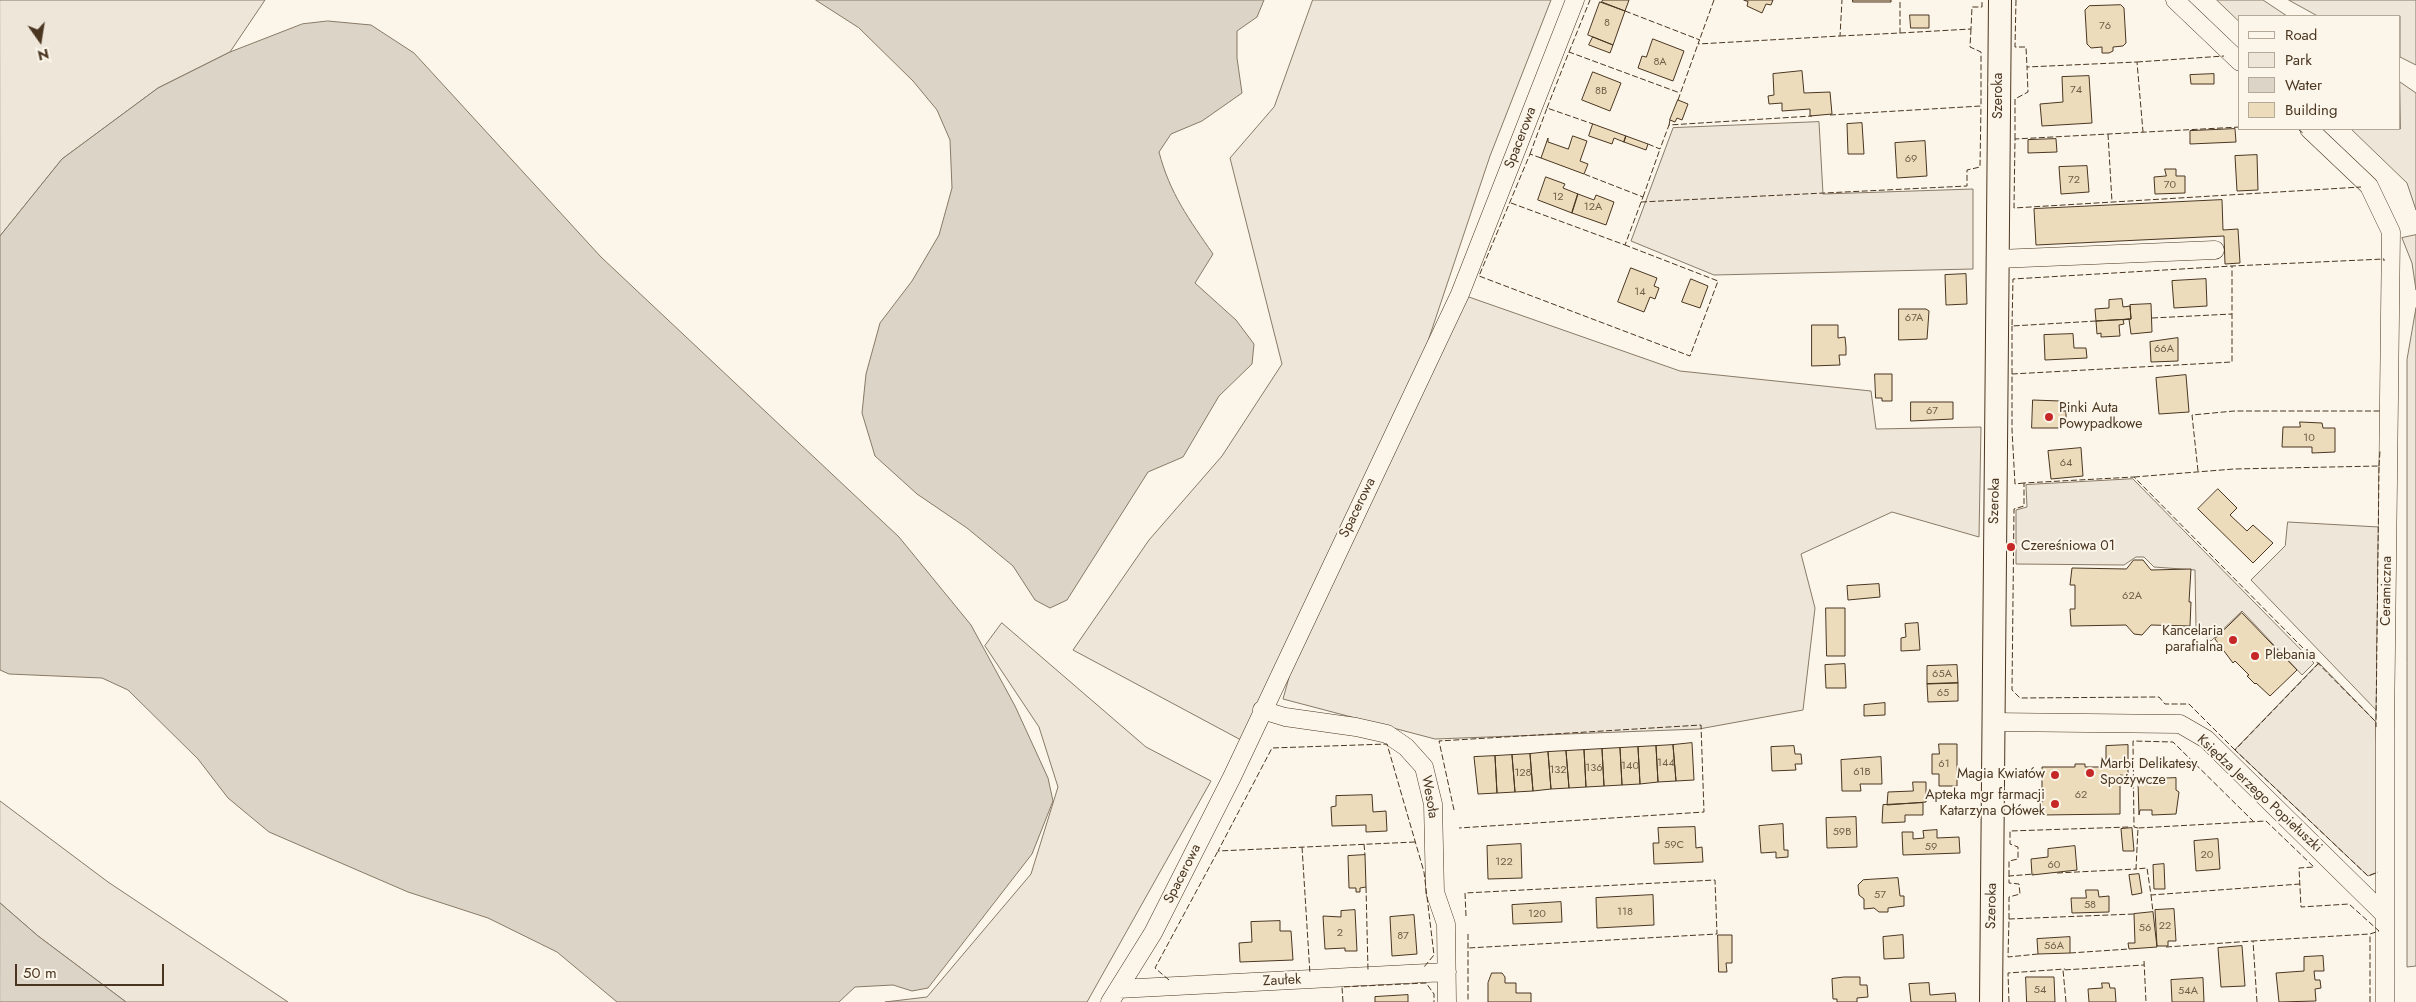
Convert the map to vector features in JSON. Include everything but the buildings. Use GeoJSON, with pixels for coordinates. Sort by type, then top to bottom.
{"type":"FeatureCollection","features":[{"type":"Feature","properties":{"kind":"street","name":"Spacerowa"},"geometry":{"type":"LineString","coordinates":[[1114,996],[1153,933],[1232,778],[1262,710],[1460,294],[1575,0]]}},
{"type":"Feature","properties":{"kind":"street","name":"Szeroka"},"geometry":{"type":"LineString","coordinates":[[1991,1002],[2000,0]]}},
{"type":"Feature","properties":{"kind":"street"},"geometry":{"type":"LineString","coordinates":[[2175,0],[2238,60]]}},
{"type":"Feature","properties":{"kind":"street","name":"Ceramiczna"},"geometry":{"type":"LineString","coordinates":[[2310,130],[2369,186],[2391,232],[2384,914],[2385,1002]]}},
{"type":"Feature","properties":{"kind":"street"},"geometry":{"type":"LineString","coordinates":[[1998,259],[2216,250]]}},
{"type":"Feature","properties":{"kind":"street","name":"Wesoła"},"geometry":{"type":"LineString","coordinates":[[1262,710],[1285,718],[1356,727],[1387,734],[1406,748],[1424,767],[1433,804],[1435,892],[1446,924],[1447,1002]]}},
{"type":"Feature","properties":{"kind":"street","name":"Księdza Jerzego Popiełuszki"},"geometry":{"type":"LineString","coordinates":[[1993,722],[2180,724],[2206,739],[2384,914]]}},
{"type":"Feature","properties":{"kind":"street","name":"Zaułek"},"geometry":{"type":"LineString","coordinates":[[1114,996],[1447,972]]}},
{"type":"Feature","properties":{"kind":"green space"},"geometry":{"type":"Polygon","coordinates":[[[0,0],[265,0],[230,52],[158,88],[62,159],[0,236],[0,0]]]}},
{"type":"Feature","properties":{"kind":"green space"},"geometry":{"type":"Polygon","coordinates":[[[1313,0],[1551,0],[1490,156],[1424,353],[1241,740],[1073,650],[1149,540],[1222,456],[1282,364],[1230,158],[1274,107],[1313,0]]]}},
{"type":"Feature","properties":{"kind":"green space"},"geometry":{"type":"Polygon","coordinates":[[[2217,0],[2263,0],[2286,15],[2238,15],[2238,20],[2217,0]]]}},
{"type":"Feature","properties":{"kind":"green space"},"geometry":{"type":"Polygon","coordinates":[[[2289,0],[2416,0],[2416,65],[2401,58],[2401,15],[2316,15],[2289,0]]]}},
{"type":"Feature","properties":{"kind":"green space"},"geometry":{"type":"Polygon","coordinates":[[[2401,83],[2416,93],[2416,210],[2407,183],[2352,130],[2401,130],[2401,83]]]}},
{"type":"Feature","properties":{"kind":"green space"},"geometry":{"type":"Polygon","coordinates":[[[1819,122],[1823,194],[1973,189],[1973,269],[1714,275],[1631,241],[1673,128],[1819,122]]]}},
{"type":"Feature","properties":{"kind":"green space"},"geometry":{"type":"Polygon","coordinates":[[[2416,235],[2416,290],[2412,263],[2402,238],[2416,235]]]}},
{"type":"Feature","properties":{"kind":"green space"},"geometry":{"type":"Polygon","coordinates":[[[1466,296],[1680,371],[1871,391],[1876,429],[1981,427],[1979,537],[1892,512],[1801,554],[1815,608],[1803,710],[1699,729],[1435,739],[1283,699],[1293,663],[1466,296]]]}},
{"type":"Feature","properties":{"kind":"green space"},"geometry":{"type":"Polygon","coordinates":[[[2416,308],[2416,966],[2407,967],[2407,360],[2416,308]]]}},
{"type":"Feature","properties":{"kind":"green space"},"geometry":{"type":"Polygon","coordinates":[[[2133,479],[2314,663],[2302,675],[2242,611],[2211,641],[2196,628],[2195,570],[2154,567],[2144,557],[2136,557],[2124,565],[2016,564],[2016,510],[2027,507],[2026,485],[2133,479]]]}},
{"type":"Feature","properties":{"kind":"green space"},"geometry":{"type":"Polygon","coordinates":[[[2288,522],[2379,527],[2378,712],[2251,580],[2285,546],[2288,522]]]}},
{"type":"Feature","properties":{"kind":"green space"},"geometry":{"type":"Polygon","coordinates":[[[1002,623],[1146,747],[1211,781],[1087,1002],[885,1002],[927,997],[1031,874],[1058,787],[1039,727],[985,646],[1002,623]]]}},
{"type":"Feature","properties":{"kind":"green space"},"geometry":{"type":"Polygon","coordinates":[[[2319,663],[2376,722],[2379,872],[2368,876],[2235,750],[2319,663]]]}},
{"type":"Feature","properties":{"kind":"green space"},"geometry":{"type":"Polygon","coordinates":[[[0,801],[108,882],[288,1002],[126,1002],[38,936],[0,903],[0,801]]]}},
{"type":"Feature","properties":{"kind":"water"},"geometry":{"type":"Polygon","coordinates":[[[816,0],[1264,0],[1257,17],[1237,31],[1237,58],[1242,93],[1202,121],[1171,134],[1159,152],[1163,167],[1175,194],[1213,254],[1195,283],[1236,320],[1254,344],[1252,364],[1219,396],[1183,457],[1148,472],[1067,600],[1050,608],[1035,600],[1013,566],[967,528],[917,494],[875,456],[862,413],[866,374],[880,323],[912,281],[939,235],[952,188],[950,140],[937,110],[913,81],[859,28],[816,0]]]}},
{"type":"Feature","properties":{"kind":"water"},"geometry":{"type":"Polygon","coordinates":[[[328,21],[371,25],[414,53],[601,257],[899,537],[971,625],[1015,706],[1048,778],[1053,801],[1032,854],[928,988],[912,991],[893,985],[855,987],[839,1002],[617,1002],[557,952],[488,918],[408,892],[269,832],[228,798],[198,759],[128,690],[102,678],[9,674],[0,670],[0,236],[62,159],[158,88],[230,52],[302,24],[328,21]]]}},
{"type":"Feature","properties":{"kind":"water"},"geometry":{"type":"Polygon","coordinates":[[[0,903],[38,936],[126,1002],[0,1002],[0,903]]]}},
{"type":"Feature","properties":{"kind":"fence"},"geometry":{"type":"LineString","coordinates":[[1569,52],[1590,0]]}},
{"type":"Feature","properties":{"kind":"fence"},"geometry":{"type":"LineString","coordinates":[[1714,0],[1698,44],[1840,36],[1842,0]]}},
{"type":"Feature","properties":{"kind":"fence"},"geometry":{"type":"LineString","coordinates":[[1840,36],[1900,33],[1900,0]]}},
{"type":"Feature","properties":{"kind":"fence"},"geometry":{"type":"LineString","coordinates":[[1900,33],[1971,29],[1972,7],[1982,7],[1982,0]]}},
{"type":"Feature","properties":{"kind":"fence"},"geometry":{"type":"LineString","coordinates":[[2016,0],[2015,47],[2026,47],[2027,67]]}},
{"type":"Feature","properties":{"kind":"fence"},"geometry":{"type":"LineString","coordinates":[[1625,11],[1700,40]]}},
{"type":"Feature","properties":{"kind":"fence"},"geometry":{"type":"LineString","coordinates":[[1830,115],[1981,106],[1981,52],[1970,47],[1971,29]]}},
{"type":"Feature","properties":{"kind":"fence"},"geometry":{"type":"LineString","coordinates":[[1678,100],[1698,44]]}},
{"type":"Feature","properties":{"kind":"fence"},"geometry":{"type":"LineString","coordinates":[[1547,108],[1569,52],[1680,93]]}},
{"type":"Feature","properties":{"kind":"fence"},"geometry":{"type":"LineString","coordinates":[[2137,62],[2224,56]]}},
{"type":"Feature","properties":{"kind":"fence"},"geometry":{"type":"LineString","coordinates":[[2015,139],[2015,99],[2028,92],[2027,67],[2137,62],[2143,132]]}},
{"type":"Feature","properties":{"kind":"fence"},"geometry":{"type":"LineString","coordinates":[[1641,202],[1967,186],[1967,170],[1980,167],[1981,106]]}},
{"type":"Feature","properties":{"kind":"fence"},"geometry":{"type":"LineString","coordinates":[[1530,154],[1547,108],[1593,124]]}},
{"type":"Feature","properties":{"kind":"fence"},"geometry":{"type":"LineString","coordinates":[[1670,120],[1669,125],[1812,116]]}},
{"type":"Feature","properties":{"kind":"fence"},"geometry":{"type":"LineString","coordinates":[[1648,144],[1660,149],[1669,125]]}},
{"type":"Feature","properties":{"kind":"fence"},"geometry":{"type":"LineString","coordinates":[[2238,127],[2015,139],[2014,208],[2361,187]]}},
{"type":"Feature","properties":{"kind":"fence"},"geometry":{"type":"LineString","coordinates":[[2299,130],[2304,134]]}},
{"type":"Feature","properties":{"kind":"fence"},"geometry":{"type":"LineString","coordinates":[[2108,134],[2112,202]]}},
{"type":"Feature","properties":{"kind":"fence"},"geometry":{"type":"LineString","coordinates":[[1643,197],[1660,149]]}},
{"type":"Feature","properties":{"kind":"fence"},"geometry":{"type":"LineString","coordinates":[[1541,158],[1530,154],[1479,276],[1690,356],[1718,281],[1625,245]]}},
{"type":"Feature","properties":{"kind":"fence"},"geometry":{"type":"LineString","coordinates":[[1511,203],[1625,245],[1643,197],[1584,174]]}},
{"type":"Feature","properties":{"kind":"fence"},"geometry":{"type":"LineString","coordinates":[[2024,483],[2015,484],[2012,430],[2012,374],[2232,362],[2232,266],[2384,259],[2384,261]]}},
{"type":"Feature","properties":{"kind":"fence"},"geometry":{"type":"LineString","coordinates":[[2096,321],[2012,326],[2013,279],[2232,266]]}},
{"type":"Feature","properties":{"kind":"fence"},"geometry":{"type":"LineString","coordinates":[[2152,318],[2232,314]]}},
{"type":"Feature","properties":{"kind":"fence"},"geometry":{"type":"LineString","coordinates":[[2012,326],[2012,374]]}},
{"type":"Feature","properties":{"kind":"fence"},"geometry":{"type":"LineString","coordinates":[[2198,471],[2192,415],[2234,411],[2381,411]]}},
{"type":"Feature","properties":{"kind":"fence"},"geometry":{"type":"LineString","coordinates":[[2379,466],[2380,451]]}},
{"type":"Feature","properties":{"kind":"fence"},"geometry":{"type":"LineString","coordinates":[[2134,477],[2234,469],[2379,466],[2376,722]]}},
{"type":"Feature","properties":{"kind":"fence"},"geometry":{"type":"LineString","coordinates":[[2235,750],[2189,704],[2165,704],[2159,697],[2020,698],[2012,690],[2014,509],[2024,506],[2024,483],[2134,477],[2376,722],[2376,727]]}},
{"type":"Feature","properties":{"kind":"fence"},"geometry":{"type":"LineString","coordinates":[[2319,663],[2235,750],[2368,876],[2378,872]]}},
{"type":"Feature","properties":{"kind":"fence"},"geometry":{"type":"LineString","coordinates":[[1454,810],[1439,741],[1701,725],[1704,812],[1459,828]]}},
{"type":"Feature","properties":{"kind":"fence"},"geometry":{"type":"LineString","coordinates":[[2138,828],[2134,827],[2133,741],[2173,742],[2253,821]]}},
{"type":"Feature","properties":{"kind":"fence"},"geometry":{"type":"LineString","coordinates":[[1415,842],[1218,851],[1272,748],[1387,744],[1424,872],[1434,955],[1424,967]]}},
{"type":"Feature","properties":{"kind":"fence"},"geometry":{"type":"LineString","coordinates":[[2257,1002],[2253,941],[2370,934],[2379,931],[2349,904],[2301,907],[2299,868],[2314,867],[2266,821],[2138,828],[2136,869],[2147,868],[2151,895],[2300,884]]}},
{"type":"Feature","properties":{"kind":"fence"},"geometry":{"type":"LineString","coordinates":[[2009,876],[2009,861],[2018,859],[2018,847],[2010,844],[2010,831],[2129,827]]}},
{"type":"Feature","properties":{"kind":"fence"},"geometry":{"type":"LineString","coordinates":[[1364,844],[1365,855]]}},
{"type":"Feature","properties":{"kind":"fence"},"geometry":{"type":"LineString","coordinates":[[1302,847],[1310,974]]}},
{"type":"Feature","properties":{"kind":"fence"},"geometry":{"type":"LineString","coordinates":[[1169,980],[1155,968],[1218,851]]}},
{"type":"Feature","properties":{"kind":"fence"},"geometry":{"type":"LineString","coordinates":[[2057,873],[2136,869]]}},
{"type":"Feature","properties":{"kind":"fence"},"geometry":{"type":"LineString","coordinates":[[2009,919],[2009,897],[2020,894],[2019,884],[2009,883],[2009,876],[2034,874]]}},
{"type":"Feature","properties":{"kind":"fence"},"geometry":{"type":"LineString","coordinates":[[1466,916],[1465,893],[1715,880],[1717,934],[1468,948]]}},
{"type":"Feature","properties":{"kind":"fence"},"geometry":{"type":"LineString","coordinates":[[1366,887],[1368,970]]}},
{"type":"Feature","properties":{"kind":"fence"},"geometry":{"type":"LineString","coordinates":[[2151,895],[2153,912]]}},
{"type":"Feature","properties":{"kind":"fence"},"geometry":{"type":"LineString","coordinates":[[2038,954],[2008,957],[2009,919],[2134,914]]}},
{"type":"Feature","properties":{"kind":"fence"},"geometry":{"type":"LineString","coordinates":[[1468,934],[1468,1002]]}},
{"type":"Feature","properties":{"kind":"fence"},"geometry":{"type":"LineString","coordinates":[[2370,934],[2370,1002]]}},
{"type":"Feature","properties":{"kind":"fence"},"geometry":{"type":"LineString","coordinates":[[2166,947],[2253,941]]}},
{"type":"Feature","properties":{"kind":"fence"},"geometry":{"type":"LineString","coordinates":[[2070,953],[2129,949]]}},
{"type":"Feature","properties":{"kind":"fence"},"geometry":{"type":"LineString","coordinates":[[2144,961],[2146,1002]]}},
{"type":"Feature","properties":{"kind":"fence"},"geometry":{"type":"LineString","coordinates":[[2066,1002],[2063,970],[2144,965]]}},
{"type":"Feature","properties":{"kind":"fence"},"geometry":{"type":"LineString","coordinates":[[2009,1002],[2008,973],[2065,969]]}},
{"type":"Feature","properties":{"kind":"fence"},"geometry":{"type":"LineString","coordinates":[[1343,1002],[1342,987],[1426,983],[1434,994],[1434,1002]]}},
{"type":"Feature","properties":{"kind":"place","name":"Pinki Auta Powypadkowe"},"geometry":{"type":"Point","coordinates":[2049,417]}},
{"type":"Feature","properties":{"kind":"place","name":"Czereśniowa 01"},"geometry":{"type":"Point","coordinates":[2011,547]}},
{"type":"Feature","properties":{"kind":"place","name":"Kancelaria parafialna"},"geometry":{"type":"Point","coordinates":[2233,640]}},
{"type":"Feature","properties":{"kind":"place","name":"Plebania"},"geometry":{"type":"Point","coordinates":[2255,656]}},
{"type":"Feature","properties":{"kind":"place","name":"Marbi Delikatesy Spożywcze"},"geometry":{"type":"Point","coordinates":[2090,773]}},
{"type":"Feature","properties":{"kind":"place","name":"Magia Kwiatów"},"geometry":{"type":"Point","coordinates":[2055,775]}},
{"type":"Feature","properties":{"kind":"place","name":"Apteka mgr farmacji Katarzyna Ołówek"},"geometry":{"type":"Point","coordinates":[2055,804]}}]}
